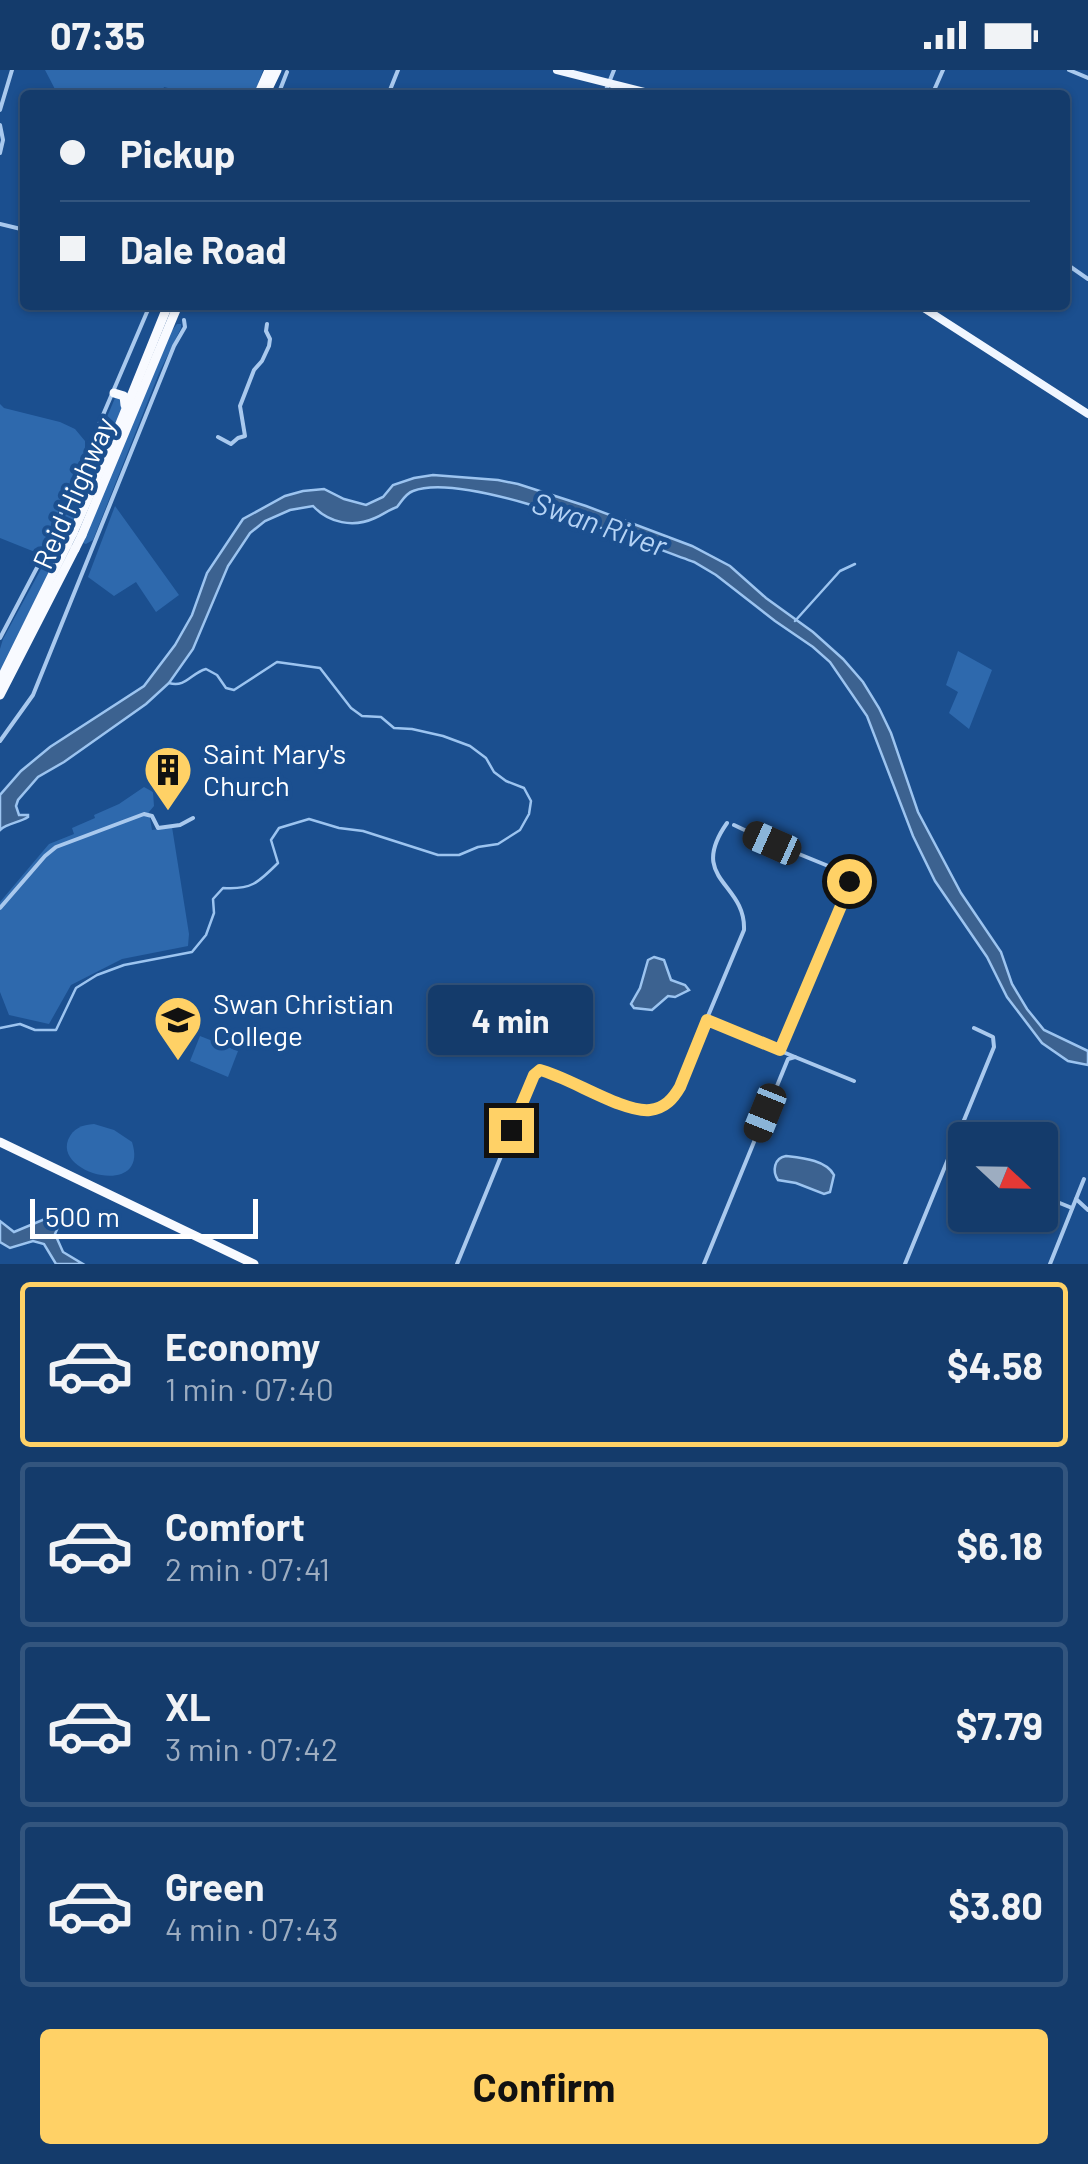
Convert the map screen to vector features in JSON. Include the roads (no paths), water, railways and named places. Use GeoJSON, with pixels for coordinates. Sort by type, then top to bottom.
{"type":"FeatureCollection","features":[{"type":"Feature","properties":{"kind":"highway","name":"Reid Highway"},"geometry":{"type":"LineString","coordinates":[[77,534],[166,310]]}},
{"type":"Feature","properties":{"kind":"highway","name":"Reid Highway"},"geometry":{"type":"LineString","coordinates":[[0,696],[177,310]]}},
{"type":"Feature","properties":{"kind":"highway"},"geometry":{"type":"LineString","coordinates":[[162,345],[175,323],[184,320],[179,310]]}},
{"type":"Feature","properties":{"kind":"highway"},"geometry":{"type":"LineString","coordinates":[[116,388],[130,390],[145,362]]}},
{"type":"Feature","properties":{"kind":"highway"},"geometry":{"type":"LineString","coordinates":[[115,436],[126,398],[116,388]]}},
{"type":"Feature","properties":{"kind":"highway","name":"Reid Highway"},"geometry":{"type":"LineString","coordinates":[[0,681],[71,547]]}},
{"type":"Feature","properties":{"kind":"highway"},"geometry":{"type":"LineString","coordinates":[[0,1144],[246,1264]]}},
{"type":"Feature","properties":{"kind":"highway"},"geometry":{"type":"LineString","coordinates":[[0,1144],[254,1264]]}},
{"type":"Feature","properties":{"kind":"main road"},"geometry":{"type":"LineString","coordinates":[[557,70],[638,90]]}},
{"type":"Feature","properties":{"kind":"main road"},"geometry":{"type":"LineString","coordinates":[[927,310],[1088,414]]}},
{"type":"Feature","properties":{"kind":"street"},"geometry":{"type":"LineString","coordinates":[[0,110],[12,70]]}},
{"type":"Feature","properties":{"kind":"street"},"geometry":{"type":"LineString","coordinates":[[606,90],[614,70]]}},
{"type":"Feature","properties":{"kind":"street"},"geometry":{"type":"LineString","coordinates":[[1069,70],[1088,78]]}},
{"type":"Feature","properties":{"kind":"street"},"geometry":{"type":"LineString","coordinates":[[0,125],[0,153]]}},
{"type":"Feature","properties":{"kind":"street"},"geometry":{"type":"LineString","coordinates":[[0,638],[41,560],[148,310]]}},
{"type":"Feature","properties":{"kind":"street"},"geometry":{"type":"LineString","coordinates":[[0,742],[33,695],[185,326],[184,320]]}},
{"type":"Feature","properties":{"kind":"street"},"geometry":{"type":"LineString","coordinates":[[218,437],[230,444],[245,436],[240,406],[268,346],[267,324]]}},
{"type":"Feature","properties":{"kind":"street"},"geometry":{"type":"LineString","coordinates":[[54,531],[93,549]]}},
{"type":"Feature","properties":{"kind":"street"},"geometry":{"type":"LineString","coordinates":[[0,908],[56,847],[142,814],[152,816],[158,828],[194,818]]}},
{"type":"Feature","properties":{"kind":"street"},"geometry":{"type":"LineString","coordinates":[[456,1264],[534,1075],[540,1070],[632,1107],[659,1108],[674,1097],[744,930],[744,912],[713,865],[716,844],[727,823]]}},
{"type":"Feature","properties":{"kind":"street"},"geometry":{"type":"LineString","coordinates":[[734,825],[843,872],[849,881],[812,980],[780,1050]]}},
{"type":"Feature","properties":{"kind":"street"},"geometry":{"type":"LineString","coordinates":[[707,1020],[854,1080]]}},
{"type":"Feature","properties":{"kind":"street"},"geometry":{"type":"LineString","coordinates":[[905,1264],[994,1046],[993,1038],[974,1028]]}},
{"type":"Feature","properties":{"kind":"street"},"geometry":{"type":"LineString","coordinates":[[704,1264],[784,1064],[795,1057]]}},
{"type":"Feature","properties":{"kind":"street"},"geometry":{"type":"LineString","coordinates":[[1050,1264],[1084,1179]]}},
{"type":"Feature","properties":{"kind":"street"},"geometry":{"type":"LineString","coordinates":[[1076,1199],[1088,1210]]}},
{"type":"Feature","properties":{"kind":"street"},"geometry":{"type":"LineString","coordinates":[[1058,1202],[1072,1208]]}},
{"type":"Feature","properties":{"kind":"water","name":"Swan River"},"geometry":{"type":"Polygon","coordinates":[[[433,475],[518,484],[692,546],[730,566],[843,659],[879,708],[918,812],[961,893],[1001,952],[1012,984],[1027,1009],[1044,1030],[1088,1051],[1088,1065],[1068,1061],[1042,1043],[1007,997],[987,957],[935,881],[913,836],[867,716],[830,662],[694,562],[552,511],[471,490],[438,487],[413,491],[397,507],[358,523],[334,520],[313,506],[290,510],[265,521],[250,533],[228,566],[193,649],[169,683],[146,704],[38,777],[16,806],[19,815],[28,817],[0,830],[0,795],[21,771],[50,747],[144,686],[175,645],[192,615],[207,573],[243,519],[285,496],[303,491],[324,489],[366,505],[383,497],[393,485],[433,475]]]}},
{"type":"Feature","properties":{"kind":"water"},"geometry":{"type":"Polygon","coordinates":[[[648,960],[664,960],[671,980],[689,990],[668,996],[652,1010],[634,1008],[631,1004],[648,960]]]}},
{"type":"Feature","properties":{"kind":"water"},"geometry":{"type":"Polygon","coordinates":[[[786,1156],[826,1166],[834,1175],[830,1192],[824,1194],[778,1180],[775,1165],[786,1156]]]}},
{"type":"Feature","properties":{"kind":"water"},"geometry":{"type":"Polygon","coordinates":[[[52,1216],[59,1225],[55,1234],[63,1252],[83,1264],[56,1264],[44,1244],[33,1241],[10,1248],[0,1242],[0,1221],[14,1232],[52,1216]]]}},
{"type":"Feature","properties":{"kind":"waterway"},"geometry":{"type":"LineString","coordinates":[[795,621],[840,571],[855,564]]}},
{"type":"Feature","properties":{"kind":"waterway"},"geometry":{"type":"LineString","coordinates":[[0,1028],[20,1024],[35,1030],[56,1030],[76,988],[97,975],[124,965],[192,952],[206,935],[214,913],[213,899],[223,888],[254,884],[278,863],[271,840],[279,828],[309,819],[438,855],[459,855],[498,844],[520,830],[529,814],[531,801],[524,788],[494,772],[486,758],[470,746],[443,736],[394,728],[381,717],[362,716],[351,708],[320,668],[277,662],[234,690],[226,688],[217,675],[206,669],[184,682],[169,683]]}},
{"type":"Feature","properties":{"kind":"place","name":"Saint Mary's Church"},"geometry":{"type":"Point","coordinates":[168,812]}},
{"type":"Feature","properties":{"kind":"place","name":"Swan Christian College"},"geometry":{"type":"Point","coordinates":[178,1062]}}]}
